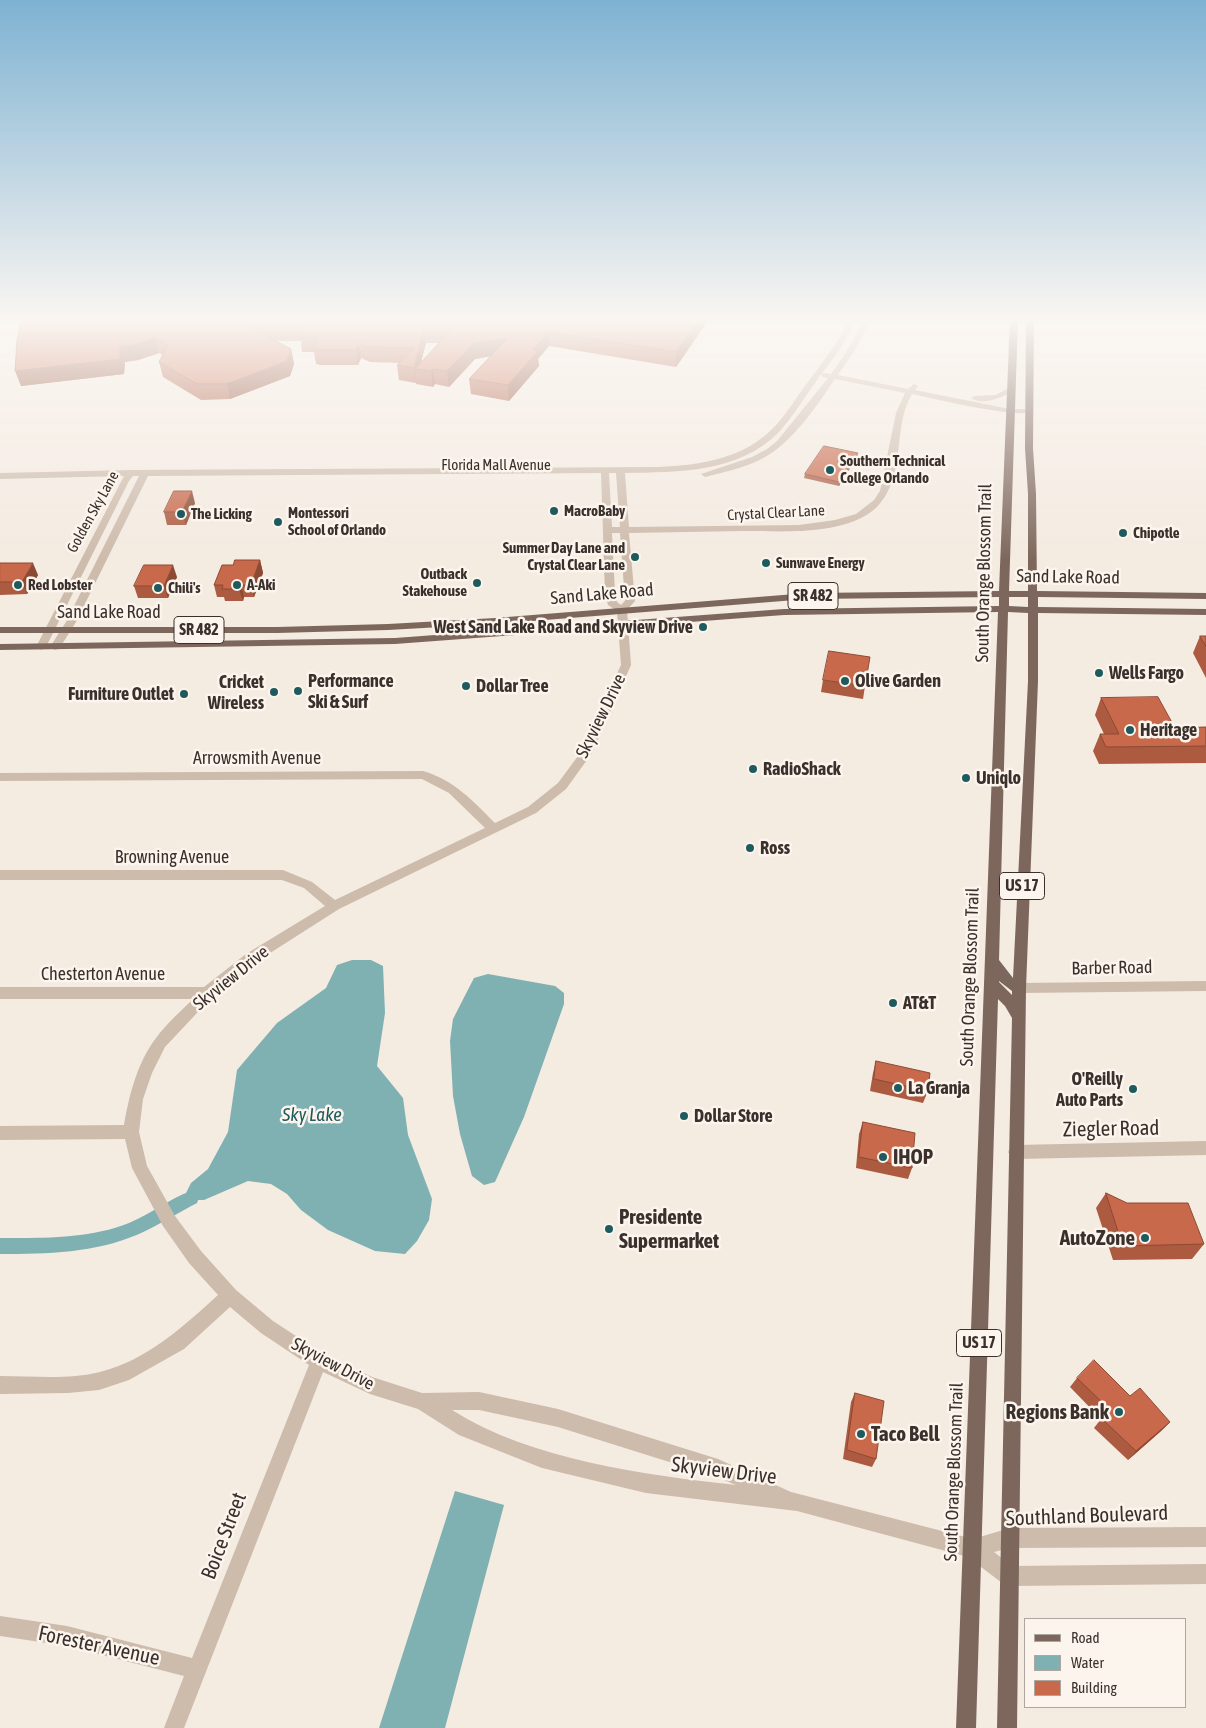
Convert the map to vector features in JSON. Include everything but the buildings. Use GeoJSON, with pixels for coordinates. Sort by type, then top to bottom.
{"type":"FeatureCollection","features":[{"type":"Feature","properties":{"kind":"main road","name":"South Orange Blossom Trail"},"geometry":{"type":"LineString","coordinates":[[966,1728],[1010,399]]}},
{"type":"Feature","properties":{"kind":"main road"},"geometry":{"type":"LineString","coordinates":[[1029,399],[1029,411]]}},
{"type":"Feature","properties":{"kind":"main road","name":"US 17"},"geometry":{"type":"LineString","coordinates":[[1006,1728],[1018,1018],[1023,861],[1032,716],[1033,594],[1029,411]]}},
{"type":"Feature","properties":{"kind":"main road","name":"Sand Lake Road"},"geometry":{"type":"LineString","coordinates":[[0,630],[282,630],[399,627],[790,597],[1004,593],[1206,596]]}},
{"type":"Feature","properties":{"kind":"main road","name":"Sand Lake Road"},"geometry":{"type":"LineString","coordinates":[[0,647],[395,641],[784,612],[1032,609],[1206,612]]}},
{"type":"Feature","properties":{"kind":"main road"},"geometry":{"type":"LineString","coordinates":[[395,641],[399,627]]}},
{"type":"Feature","properties":{"kind":"main road"},"geometry":{"type":"LineString","coordinates":[[992,959],[998,972],[1008,983],[1019,988]]}},
{"type":"Feature","properties":{"kind":"main road"},"geometry":{"type":"LineString","coordinates":[[992,984],[1010,1002],[1018,1018]]}},
{"type":"Feature","properties":{"kind":"street","name":"Florida Mall Avenue"},"geometry":{"type":"LineString","coordinates":[[620,474],[695,467],[717,463],[742,454],[760,444],[775,432],[800,399]]}},
{"type":"Feature","properties":{"kind":"street","name":"Florida Mall Avenue"},"geometry":{"type":"LineString","coordinates":[[0,476],[700,475],[750,461],[771,451],[787,436],[815,399]]}},
{"type":"Feature","properties":{"kind":"street","name":"Crystal Clear Lane"},"geometry":{"type":"LineString","coordinates":[[607,530],[799,528],[827,525],[859,516],[875,505],[883,493],[887,481],[900,409],[906,399]]}},
{"type":"Feature","properties":{"kind":"street"},"geometry":{"type":"LineString","coordinates":[[962,399],[1029,411]]}},
{"type":"Feature","properties":{"kind":"street"},"geometry":{"type":"LineString","coordinates":[[977,399],[1010,408]]}},
{"type":"Feature","properties":{"kind":"street"},"geometry":{"type":"LineString","coordinates":[[605,474],[612,603],[622,610],[630,601],[620,474]]}},
{"type":"Feature","properties":{"kind":"street","name":"Golden Sky Lane"},"geometry":{"type":"LineString","coordinates":[[41,647],[128,476]]}},
{"type":"Feature","properties":{"kind":"street","name":"Golden Sky Lane"},"geometry":{"type":"LineString","coordinates":[[56,647],[67,630],[143,476]]}},
{"type":"Feature","properties":{"kind":"street","name":"Skyview Drive"},"geometry":{"type":"LineString","coordinates":[[622,610],[626,665],[586,753],[562,786],[532,810],[334,906],[251,958],[207,993],[160,1043],[145,1072],[136,1099],[131,1132],[140,1168],[169,1221],[195,1257],[230,1296],[267,1327],[319,1361],[370,1385],[422,1402],[465,1429],[542,1458],[646,1484],[797,1502],[973,1549]]}},
{"type":"Feature","properties":{"kind":"street","name":"Arrowsmith Avenue"},"geometry":{"type":"LineString","coordinates":[[0,777],[423,775],[439,780],[455,789],[493,829]]}},
{"type":"Feature","properties":{"kind":"street","name":"Browning Avenue"},"geometry":{"type":"LineString","coordinates":[[0,875],[283,875],[308,885],[334,906]]}},
{"type":"Feature","properties":{"kind":"street","name":"Barber Road"},"geometry":{"type":"LineString","coordinates":[[1019,988],[1206,986]]}},
{"type":"Feature","properties":{"kind":"street","name":"Chesterton Avenue"},"geometry":{"type":"LineString","coordinates":[[0,993],[207,993]]}},
{"type":"Feature","properties":{"kind":"street"},"geometry":{"type":"LineString","coordinates":[[0,1133],[131,1132]]}},
{"type":"Feature","properties":{"kind":"street","name":"Ziegler Road"},"geometry":{"type":"LineString","coordinates":[[1016,1152],[1206,1148]]}},
{"type":"Feature","properties":{"kind":"street"},"geometry":{"type":"LineString","coordinates":[[0,1385],[91,1382],[130,1370],[178,1343],[230,1296]]}},
{"type":"Feature","properties":{"kind":"street","name":"Boice Street"},"geometry":{"type":"LineString","coordinates":[[174,1728],[319,1361]]}},
{"type":"Feature","properties":{"kind":"street","name":"Skyview Drive"},"geometry":{"type":"LineString","coordinates":[[422,1402],[479,1401],[558,1418],[718,1468],[797,1502]]}},
{"type":"Feature","properties":{"kind":"street","name":"Southland Boulevard"},"geometry":{"type":"LineString","coordinates":[[973,1549],[1010,1538],[1206,1537]]}},
{"type":"Feature","properties":{"kind":"street"},"geometry":{"type":"LineString","coordinates":[[973,1549],[1009,1576],[1206,1574]]}},
{"type":"Feature","properties":{"kind":"street","name":"Forester Avenue"},"geometry":{"type":"LineString","coordinates":[[0,1626],[67,1636],[197,1669]]}},
{"type":"Feature","properties":{"kind":"water","name":"Sky Lake"},"geometry":{"type":"Polygon","coordinates":[[[352,960],[371,960],[383,966],[385,1013],[377,1066],[403,1098],[408,1135],[432,1199],[429,1220],[417,1241],[405,1254],[375,1251],[328,1230],[301,1210],[287,1194],[271,1184],[248,1181],[204,1200],[193,1200],[186,1193],[191,1183],[208,1169],[228,1132],[237,1070],[277,1023],[326,988],[337,965],[352,960]]]}},
{"type":"Feature","properties":{"kind":"water"},"geometry":{"type":"Polygon","coordinates":[[[488,974],[555,986],[564,993],[564,1004],[524,1117],[495,1182],[484,1185],[472,1176],[460,1134],[453,1096],[450,1041],[453,1019],[474,978],[488,974]]]}},
{"type":"Feature","properties":{"kind":"water"},"geometry":{"type":"Polygon","coordinates":[[[455,1491],[504,1505],[445,1728],[379,1728],[455,1491]]]}},
{"type":"Feature","properties":{"kind":"waterway"},"geometry":{"type":"LineString","coordinates":[[0,1246],[68,1244],[117,1235],[133,1229],[191,1198]]}},
{"type":"Feature","properties":{"kind":"place","name":"Southern Technical College Orlando"},"geometry":{"type":"Point","coordinates":[830,470]}},
{"type":"Feature","properties":{"kind":"place","name":"MacroBaby"},"geometry":{"type":"Point","coordinates":[554,511]}},
{"type":"Feature","properties":{"kind":"place","name":"The Licking"},"geometry":{"type":"Point","coordinates":[181,514]}},
{"type":"Feature","properties":{"kind":"place","name":"Montessori School of Orlando"},"geometry":{"type":"Point","coordinates":[278,522]}},
{"type":"Feature","properties":{"kind":"place","name":"Chipotle"},"geometry":{"type":"Point","coordinates":[1123,533]}},
{"type":"Feature","properties":{"kind":"place","name":"Summer Day Lane and Crystal Clear Lane"},"geometry":{"type":"Point","coordinates":[635,557]}},
{"type":"Feature","properties":{"kind":"place","name":"Sunwave Energy"},"geometry":{"type":"Point","coordinates":[766,563]}},
{"type":"Feature","properties":{"kind":"place","name":"Outback Stakehouse"},"geometry":{"type":"Point","coordinates":[477,583]}},
{"type":"Feature","properties":{"kind":"place","name":"Red Lobster"},"geometry":{"type":"Point","coordinates":[18,585]}},
{"type":"Feature","properties":{"kind":"place","name":"A-Aki"},"geometry":{"type":"Point","coordinates":[237,585]}},
{"type":"Feature","properties":{"kind":"place","name":"Chili's"},"geometry":{"type":"Point","coordinates":[158,588]}},
{"type":"Feature","properties":{"kind":"place","name":"West Sand Lake Road and Skyview Drive"},"geometry":{"type":"Point","coordinates":[703,627]}},
{"type":"Feature","properties":{"kind":"place","name":"Wells Fargo"},"geometry":{"type":"Point","coordinates":[1099,673]}},
{"type":"Feature","properties":{"kind":"place","name":"Olive Garden"},"geometry":{"type":"Point","coordinates":[845,681]}},
{"type":"Feature","properties":{"kind":"place","name":"Dollar Tree"},"geometry":{"type":"Point","coordinates":[466,686]}},
{"type":"Feature","properties":{"kind":"place","name":"Performance Ski & Surf"},"geometry":{"type":"Point","coordinates":[298,691]}},
{"type":"Feature","properties":{"kind":"place","name":"Cricket Wireless"},"geometry":{"type":"Point","coordinates":[274,692]}},
{"type":"Feature","properties":{"kind":"place","name":"Furniture Outlet"},"geometry":{"type":"Point","coordinates":[184,694]}},
{"type":"Feature","properties":{"kind":"place","name":"Heritage"},"geometry":{"type":"Point","coordinates":[1130,730]}},
{"type":"Feature","properties":{"kind":"place","name":"RadioShack"},"geometry":{"type":"Point","coordinates":[753,769]}},
{"type":"Feature","properties":{"kind":"place","name":"Uniqlo"},"geometry":{"type":"Point","coordinates":[966,778]}},
{"type":"Feature","properties":{"kind":"place","name":"Ross"},"geometry":{"type":"Point","coordinates":[750,848]}},
{"type":"Feature","properties":{"kind":"place","name":"AT&T"},"geometry":{"type":"Point","coordinates":[893,1003]}},
{"type":"Feature","properties":{"kind":"place","name":"La Granja"},"geometry":{"type":"Point","coordinates":[898,1088]}},
{"type":"Feature","properties":{"kind":"place","name":"O'Reilly Auto Parts"},"geometry":{"type":"Point","coordinates":[1133,1089]}},
{"type":"Feature","properties":{"kind":"place","name":"Dollar Store"},"geometry":{"type":"Point","coordinates":[684,1116]}},
{"type":"Feature","properties":{"kind":"place","name":"IHOP"},"geometry":{"type":"Point","coordinates":[883,1157]}},
{"type":"Feature","properties":{"kind":"place","name":"Presidente Supermarket"},"geometry":{"type":"Point","coordinates":[609,1229]}},
{"type":"Feature","properties":{"kind":"place","name":"AutoZone"},"geometry":{"type":"Point","coordinates":[1145,1238]}},
{"type":"Feature","properties":{"kind":"place","name":"Regions Bank"},"geometry":{"type":"Point","coordinates":[1119,1412]}},
{"type":"Feature","properties":{"kind":"place","name":"Taco Bell"},"geometry":{"type":"Point","coordinates":[861,1434]}}]}
